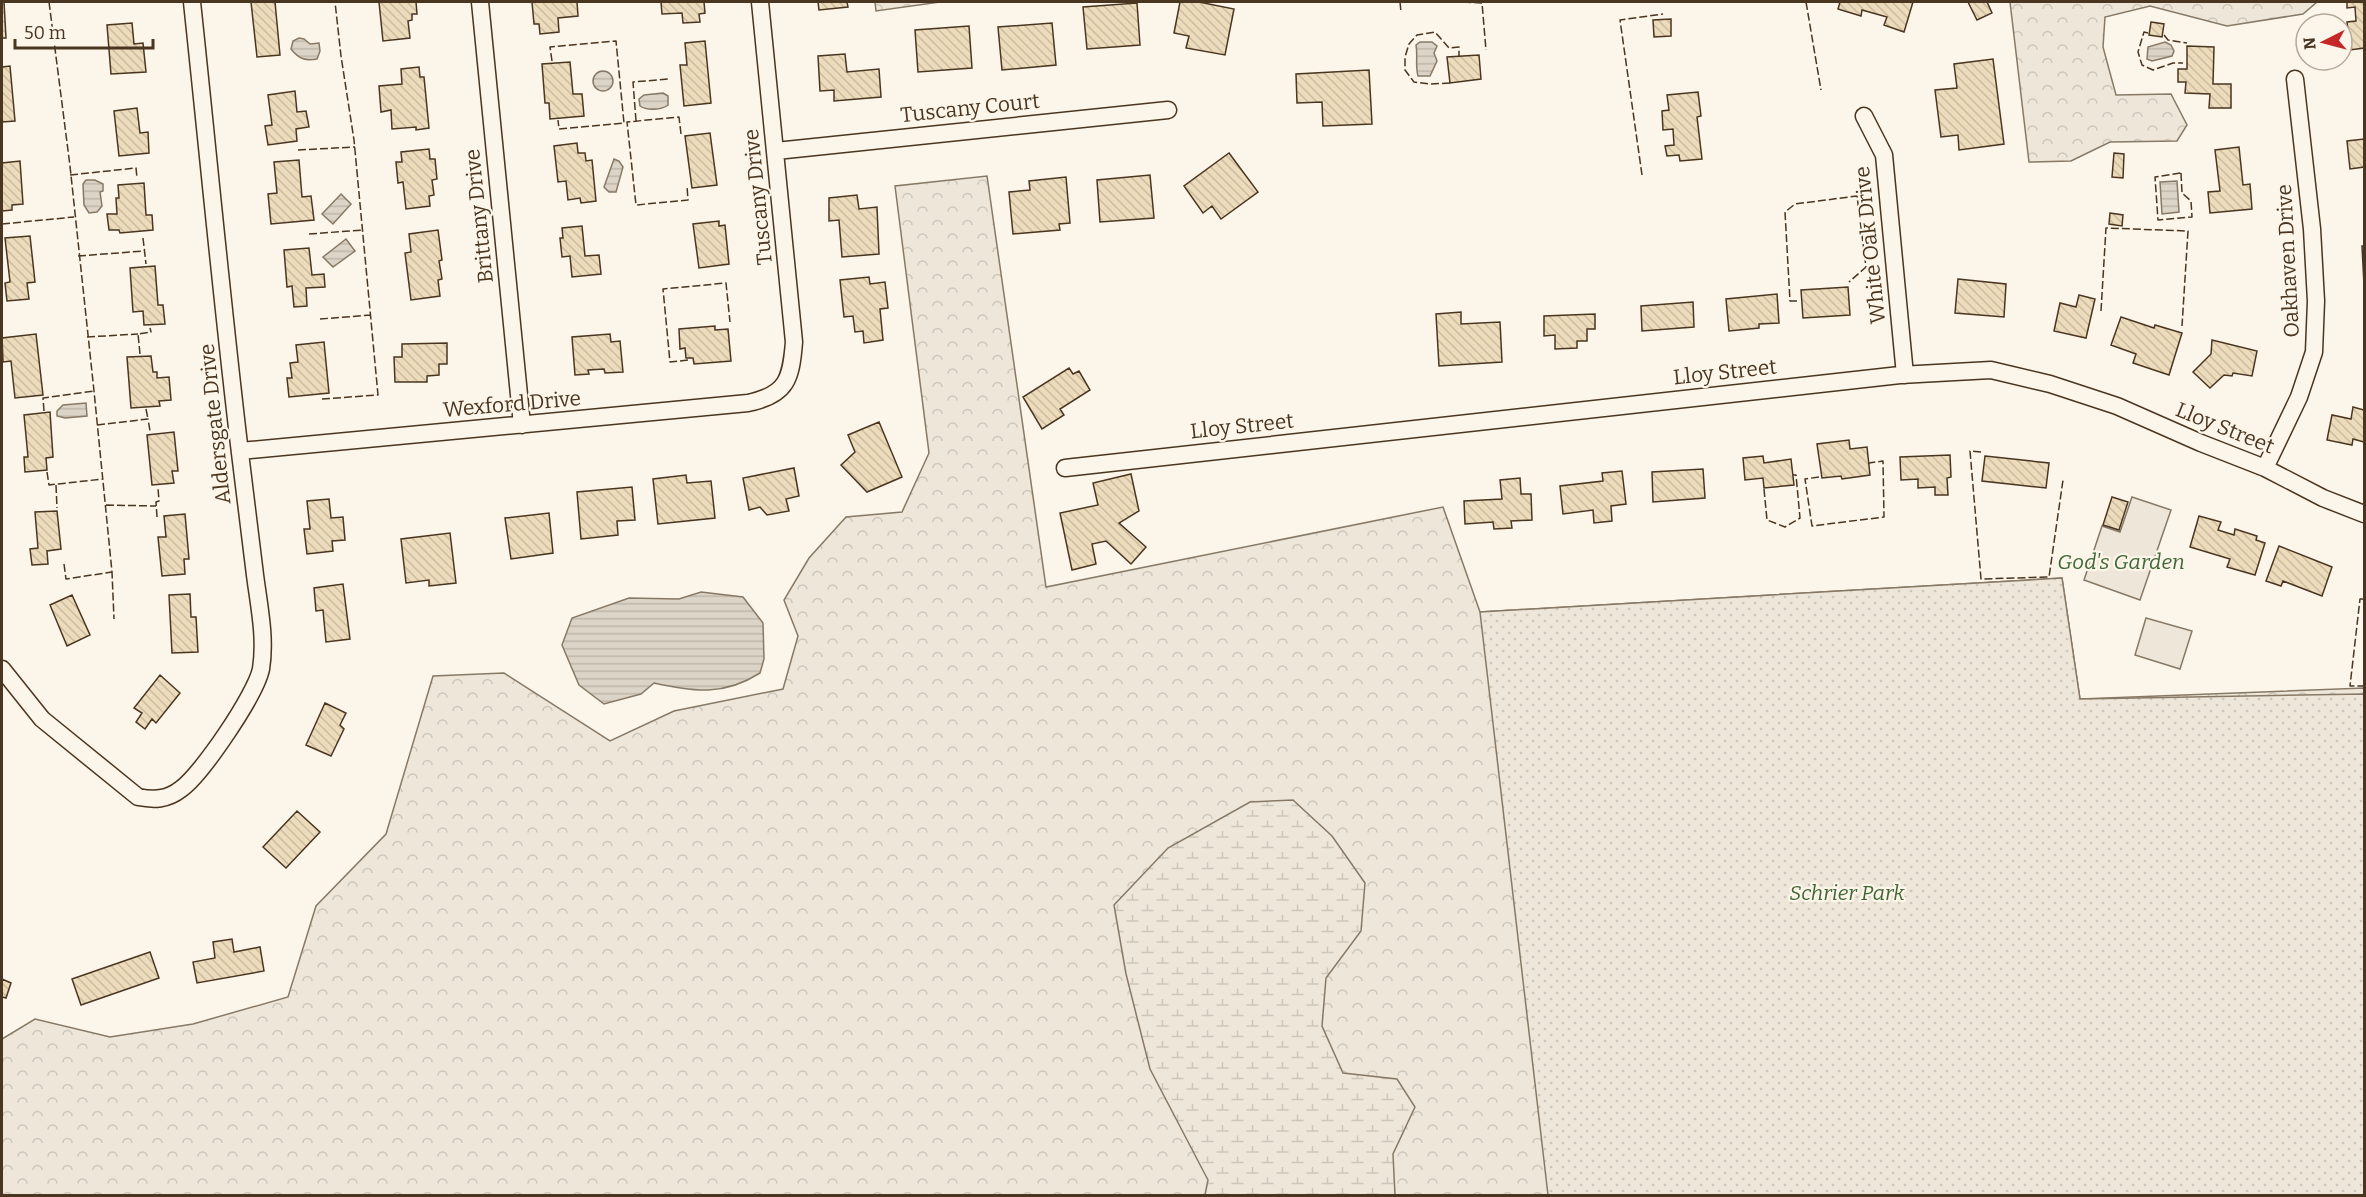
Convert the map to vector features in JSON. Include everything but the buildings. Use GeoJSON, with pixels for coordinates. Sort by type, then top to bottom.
{"type":"FeatureCollection","features":[{"type":"Feature","properties":{"kind":"street","name":"Aldersgate Drive"},"geometry":{"type":"LineString","coordinates":[[2,669],[42,719],[138,797],[155,800],[165,798],[181,789],[204,765],[252,692],[260,672],[262,635],[192,2]]}},
{"type":"Feature","properties":{"kind":"street","name":"Brittany Drive"},"geometry":{"type":"LineString","coordinates":[[480,2],[522,425]]}},
{"type":"Feature","properties":{"kind":"street","name":"Tuscany Drive"},"geometry":{"type":"LineString","coordinates":[[760,2],[794,342],[792,367],[783,386]]}},
{"type":"Feature","properties":{"kind":"street","name":"Oakhaven Drive"},"geometry":{"type":"LineString","coordinates":[[2265,468],[2299,397],[2314,352],[2316,301],[2312,230],[2295,79]]}},
{"type":"Feature","properties":{"kind":"street","name":"Tuscany Court"},"geometry":{"type":"LineString","coordinates":[[776,151],[1168,110]]}},
{"type":"Feature","properties":{"kind":"street","name":"White Oak Drive"},"geometry":{"type":"LineString","coordinates":[[1864,116],[1884,155],[1905,375]]}},
{"type":"Feature","properties":{"kind":"street","name":"Lloy Street"},"geometry":{"type":"LineString","coordinates":[[1065,468],[1905,375],[1992,370],[2050,384],[2117,406],[2265,468],[2323,498],[2364,514]]}},
{"type":"Feature","properties":{"kind":"street","name":"Wexford Drive"},"geometry":{"type":"LineString","coordinates":[[240,451],[748,404],[768,399],[783,386]]}},
{"type":"Feature","properties":{"kind":"green space"},"geometry":{"type":"Polygon","coordinates":[[[875,2],[940,2],[876,11],[875,2]]]}},
{"type":"Feature","properties":{"kind":"green space"},"geometry":{"type":"Polygon","coordinates":[[[2010,2],[2317,2],[2305,12],[2294,12],[2294,15],[2227,26],[2150,6],[2105,17],[2103,47],[2116,95],[2171,94],[2187,125],[2177,141],[2110,142],[2071,161],[2029,162],[2010,2]]]}},
{"type":"Feature","properties":{"kind":"green space"},"geometry":{"type":"Polygon","coordinates":[[[987,176],[1046,587],[1443,507],[1480,612],[2062,578],[2080,699],[2364,688],[2364,1195],[2,1195],[2,1039],[35,1019],[110,1037],[193,1024],[288,997],[316,906],[386,834],[433,676],[504,673],[610,741],[674,711],[783,689],[798,636],[784,600],[809,558],[846,517],[902,512],[929,453],[895,186],[987,176]]]}},
{"type":"Feature","properties":{"kind":"green space","name":"God's Garden"},"geometry":{"type":"Polygon","coordinates":[[[2132,497],[2171,510],[2140,600],[2084,580],[2102,526],[2120,532],[2132,497]]]}},
{"type":"Feature","properties":{"kind":"green space","name":"Schrier Park"},"geometry":{"type":"Polygon","coordinates":[[[2062,578],[2080,699],[2364,694],[2364,1195],[1548,1195],[1480,612],[2062,578]]]}},
{"type":"Feature","properties":{"kind":"green space"},"geometry":{"type":"Polygon","coordinates":[[[2146,618],[2192,631],[2180,669],[2135,655],[2146,618]]]}},
{"type":"Feature","properties":{"kind":"green space"},"geometry":{"type":"Polygon","coordinates":[[[1293,800],[1332,836],[1365,883],[1361,931],[1326,978],[1322,1026],[1343,1073],[1397,1079],[1415,1107],[1393,1154],[1395,1195],[1205,1195],[1208,1180],[1150,1069],[1126,974],[1114,905],[1168,848],[1250,802],[1293,800]]]}},
{"type":"Feature","properties":{"kind":"shaded area"},"geometry":{"type":"Polygon","coordinates":[[[299,38],[310,44],[319,43],[320,51],[317,59],[302,59],[291,49],[293,41],[299,38]]]}},
{"type":"Feature","properties":{"kind":"shaded area"},"geometry":{"type":"Polygon","coordinates":[[[1420,42],[1432,42],[1437,46],[1434,53],[1437,61],[1430,76],[1418,76],[1416,45],[1420,42]]]}},
{"type":"Feature","properties":{"kind":"shaded area"},"geometry":{"type":"Polygon","coordinates":[[[2165,42],[2171,45],[2174,51],[2172,56],[2152,61],[2147,59],[2148,47],[2165,42]]]}},
{"type":"Feature","properties":{"kind":"shaded area"},"geometry":{"type":"Polygon","coordinates":[[[603,71],[610,74],[613,81],[610,88],[603,91],[596,88],[593,81],[596,74],[603,71]]]}},
{"type":"Feature","properties":{"kind":"shaded area"},"geometry":{"type":"Polygon","coordinates":[[[663,93],[668,96],[668,105],[665,107],[650,109],[640,106],[639,99],[644,95],[663,93]]]}},
{"type":"Feature","properties":{"kind":"shaded area"},"geometry":{"type":"Polygon","coordinates":[[[614,159],[619,161],[623,167],[616,192],[609,192],[604,187],[614,159]]]}},
{"type":"Feature","properties":{"kind":"shaded area"},"geometry":{"type":"Polygon","coordinates":[[[86,180],[95,180],[103,184],[103,191],[100,192],[102,206],[97,212],[89,213],[84,205],[83,184],[86,180]]]}},
{"type":"Feature","properties":{"kind":"shaded area"},"geometry":{"type":"Polygon","coordinates":[[[2177,181],[2179,212],[2162,214],[2160,182],[2177,181]]]}},
{"type":"Feature","properties":{"kind":"shaded area"},"geometry":{"type":"Polygon","coordinates":[[[341,194],[351,204],[333,224],[322,214],[341,194]]]}},
{"type":"Feature","properties":{"kind":"shaded area"},"geometry":{"type":"Polygon","coordinates":[[[346,239],[355,251],[333,267],[323,257],[346,239]]]}},
{"type":"Feature","properties":{"kind":"shaded area"},"geometry":{"type":"Polygon","coordinates":[[[86,403],[87,416],[65,418],[57,416],[57,411],[63,405],[86,403]]]}},
{"type":"Feature","properties":{"kind":"shaded area"},"geometry":{"type":"Polygon","coordinates":[[[701,592],[743,597],[763,623],[764,659],[760,673],[734,686],[721,689],[696,690],[654,683],[641,694],[604,704],[579,685],[562,645],[572,618],[629,598],[679,599],[701,592]]]}},
{"type":"Feature","properties":{"kind":"fence"},"geometry":{"type":"LineString","coordinates":[[49,2],[70,166],[94,391],[112,572],[114,619]]}},
{"type":"Feature","properties":{"kind":"fence"},"geometry":{"type":"LineString","coordinates":[[322,399],[378,395],[354,140],[335,2]]}},
{"type":"Feature","properties":{"kind":"fence"},"geometry":{"type":"LineString","coordinates":[[1400,2],[1401,12]]}},
{"type":"Feature","properties":{"kind":"fence"},"geometry":{"type":"LineString","coordinates":[[1463,2],[1482,3],[1486,50]]}},
{"type":"Feature","properties":{"kind":"fence"},"geometry":{"type":"LineString","coordinates":[[1806,2],[1821,90]]}},
{"type":"Feature","properties":{"kind":"fence"},"geometry":{"type":"LineString","coordinates":[[1642,175],[1620,20],[1663,14]]}},
{"type":"Feature","properties":{"kind":"fence"},"geometry":{"type":"LineString","coordinates":[[1450,83],[1414,82],[1405,70],[1405,57],[1409,44],[1417,35],[1435,32],[1449,48],[1459,47],[1459,56]]}},
{"type":"Feature","properties":{"kind":"fence"},"geometry":{"type":"LineString","coordinates":[[2148,33],[2144,32],[2138,52],[2142,65],[2153,70],[2173,63],[2183,63]]}},
{"type":"Feature","properties":{"kind":"fence"},"geometry":{"type":"LineString","coordinates":[[2164,35],[2168,40],[2187,43]]}},
{"type":"Feature","properties":{"kind":"fence"},"geometry":{"type":"LineString","coordinates":[[552,61],[550,47],[616,41],[624,123],[559,129],[558,120]]}},
{"type":"Feature","properties":{"kind":"fence"},"geometry":{"type":"LineString","coordinates":[[636,121],[633,82],[668,79]]}},
{"type":"Feature","properties":{"kind":"fence"},"geometry":{"type":"LineString","coordinates":[[681,134],[679,117],[627,122],[636,205],[688,200],[687,186]]}},
{"type":"Feature","properties":{"kind":"fence"},"geometry":{"type":"LineString","coordinates":[[298,150],[355,147]]}},
{"type":"Feature","properties":{"kind":"fence"},"geometry":{"type":"LineString","coordinates":[[70,175],[136,168],[137,178]]}},
{"type":"Feature","properties":{"kind":"fence"},"geometry":{"type":"LineString","coordinates":[[2181,173],[2182,193],[2191,201],[2192,217],[2158,220],[2155,177],[2181,173]]}},
{"type":"Feature","properties":{"kind":"fence"},"geometry":{"type":"LineString","coordinates":[[1797,301],[1790,301],[1785,212],[1795,204],[1857,196],[1866,267],[1849,282]]}},
{"type":"Feature","properties":{"kind":"fence"},"geometry":{"type":"LineString","coordinates":[[2,224],[74,217]]}},
{"type":"Feature","properties":{"kind":"fence"},"geometry":{"type":"LineString","coordinates":[[2101,311],[2106,228],[2188,231],[2182,326]]}},
{"type":"Feature","properties":{"kind":"fence"},"geometry":{"type":"LineString","coordinates":[[309,234],[363,230]]}},
{"type":"Feature","properties":{"kind":"fence"},"geometry":{"type":"LineString","coordinates":[[143,238],[146,264]]}},
{"type":"Feature","properties":{"kind":"fence"},"geometry":{"type":"LineString","coordinates":[[78,256],[144,251]]}},
{"type":"Feature","properties":{"kind":"fence"},"geometry":{"type":"LineString","coordinates":[[688,360],[670,362],[663,289],[726,283],[730,322]]}},
{"type":"Feature","properties":{"kind":"fence"},"geometry":{"type":"LineString","coordinates":[[320,319],[371,315]]}},
{"type":"Feature","properties":{"kind":"fence"},"geometry":{"type":"LineString","coordinates":[[140,354],[138,334],[151,332],[150,328]]}},
{"type":"Feature","properties":{"kind":"fence"},"geometry":{"type":"LineString","coordinates":[[87,337],[138,334]]}},
{"type":"Feature","properties":{"kind":"fence"},"geometry":{"type":"LineString","coordinates":[[44,411],[43,398],[94,391]]}},
{"type":"Feature","properties":{"kind":"fence"},"geometry":{"type":"LineString","coordinates":[[146,409],[148,419]]}},
{"type":"Feature","properties":{"kind":"fence"},"geometry":{"type":"LineString","coordinates":[[97,425],[148,419],[150,431]]}},
{"type":"Feature","properties":{"kind":"fence"},"geometry":{"type":"LineString","coordinates":[[1981,452],[1970,451],[1981,579],[2049,577],[2063,480]]}},
{"type":"Feature","properties":{"kind":"fence"},"geometry":{"type":"LineString","coordinates":[[1819,477],[1805,479],[1812,526],[1884,517],[1883,461],[1869,463]]}},
{"type":"Feature","properties":{"kind":"fence"},"geometry":{"type":"LineString","coordinates":[[47,472],[49,485],[103,479]]}},
{"type":"Feature","properties":{"kind":"fence"},"geometry":{"type":"LineString","coordinates":[[1764,489],[1767,520],[1785,527],[1800,518],[1796,475],[1793,475]]}},
{"type":"Feature","properties":{"kind":"fence"},"geometry":{"type":"LineString","coordinates":[[56,485],[57,508]]}},
{"type":"Feature","properties":{"kind":"fence"},"geometry":{"type":"LineString","coordinates":[[157,517],[158,488]]}},
{"type":"Feature","properties":{"kind":"fence"},"geometry":{"type":"LineString","coordinates":[[106,505],[156,506]]}},
{"type":"Feature","properties":{"kind":"fence"},"geometry":{"type":"LineString","coordinates":[[64,564],[66,579],[112,572]]}},
{"type":"Feature","properties":{"kind":"fence"},"geometry":{"type":"LineString","coordinates":[[2364,599],[2360,599],[2350,686],[2364,686]]}}]}
